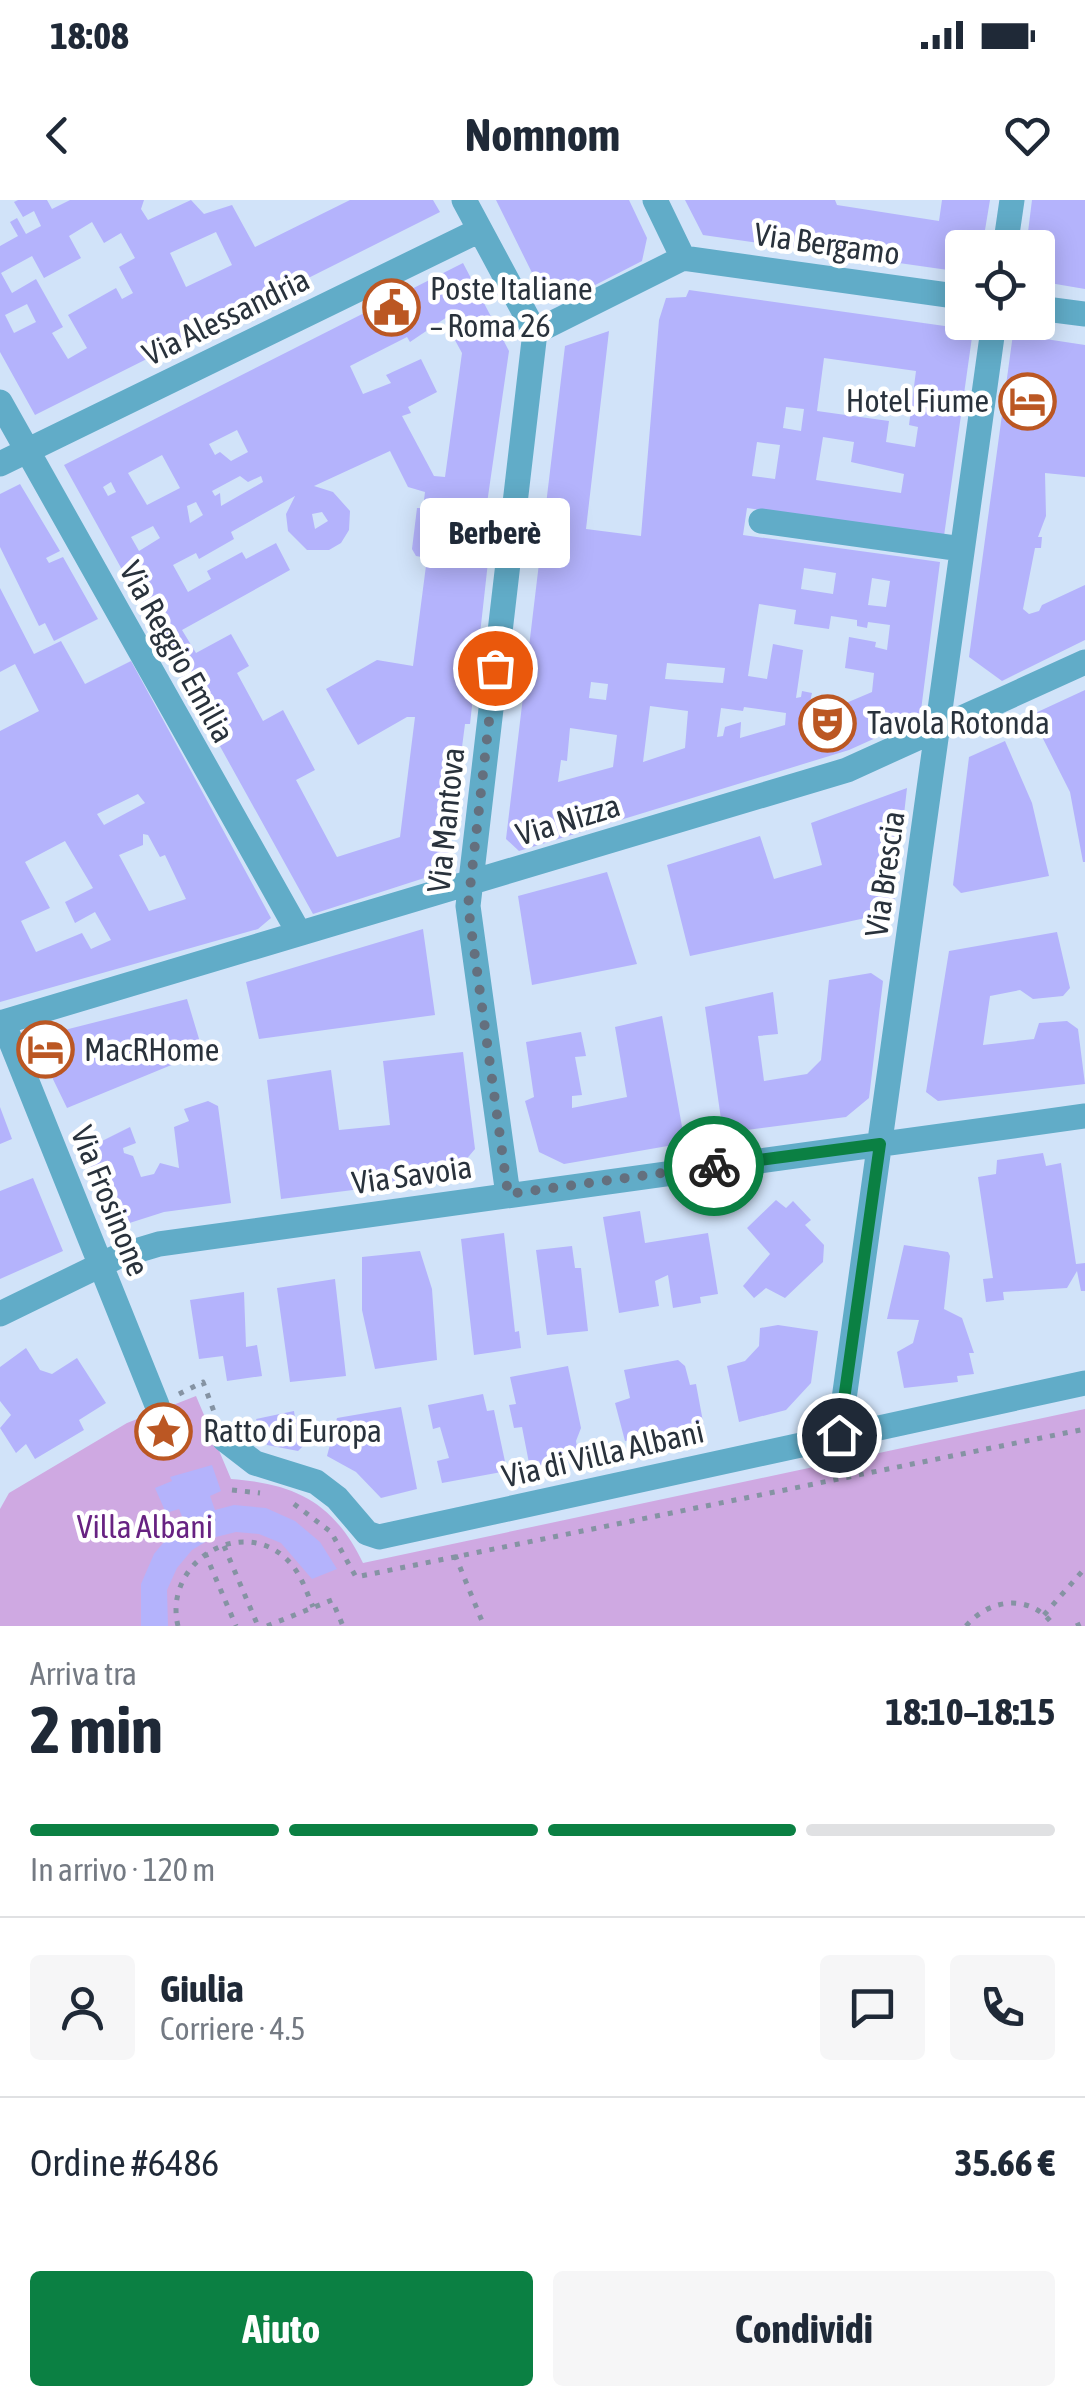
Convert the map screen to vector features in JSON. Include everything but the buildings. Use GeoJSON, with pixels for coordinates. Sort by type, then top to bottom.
{"type":"FeatureCollection","features":[{"type":"Feature","properties":{"kind":"street"},"geometry":{"type":"LineString","coordinates":[[464,200],[535,332],[682,258],[655,200]]}},
{"type":"Feature","properties":{"kind":"street"},"geometry":{"type":"LineString","coordinates":[[1008,230],[1012,200]]}},
{"type":"Feature","properties":{"kind":"street","name":"Via Alessandria"},"geometry":{"type":"LineString","coordinates":[[0,464],[480,230]]}},
{"type":"Feature","properties":{"kind":"street","name":"Via Bergamo"},"geometry":{"type":"LineString","coordinates":[[682,258],[945,295]]}},
{"type":"Feature","properties":{"kind":"street"},"geometry":{"type":"LineString","coordinates":[[1055,310],[1085,314]]}},
{"type":"Feature","properties":{"kind":"street","name":"Via Mantova"},"geometry":{"type":"LineString","coordinates":[[508,1194],[468,906],[535,332]]}},
{"type":"Feature","properties":{"kind":"street","name":"Via Brescia"},"geometry":{"type":"LineString","coordinates":[[839,1435],[991,340]]}},
{"type":"Feature","properties":{"kind":"street","name":"Via Reggio Emilia"},"geometry":{"type":"LineString","coordinates":[[0,402],[299,934]]}},
{"type":"Feature","properties":{"kind":"street"},"geometry":{"type":"LineString","coordinates":[[761,521],[962,549]]}},
{"type":"Feature","properties":{"kind":"street","name":"Via Nizza"},"geometry":{"type":"LineString","coordinates":[[2,1022],[847,770],[1085,662]]}},
{"type":"Feature","properties":{"kind":"street","name":"Via Frosinone"},"geometry":{"type":"LineString","coordinates":[[2,1022],[157,1404]]}},
{"type":"Feature","properties":{"kind":"street","name":"Via Savoia"},"geometry":{"type":"LineString","coordinates":[[0,1314],[45,1289],[134,1250],[508,1194],[1085,1116]]}},
{"type":"Feature","properties":{"kind":"street","name":"Via di Villa Albani"},"geometry":{"type":"LineString","coordinates":[[224,1439],[256,1463],[316,1482],[337,1498],[366,1533],[378,1537],[1085,1383]]}},
{"type":"Feature","properties":{"kind":"path"},"geometry":{"type":"LineString","coordinates":[[202,1382],[224,1439]]}},
{"type":"Feature","properties":{"kind":"path"},"geometry":{"type":"LineString","coordinates":[[224,1544],[258,1626]]}},
{"type":"Feature","properties":{"kind":"path"},"geometry":{"type":"LineString","coordinates":[[178,1626],[177,1592],[185,1573],[205,1553],[224,1544],[257,1544],[276,1552],[292,1565],[313,1608]]}},
{"type":"Feature","properties":{"kind":"path"},"geometry":{"type":"LineString","coordinates":[[205,1553],[236,1626]]}},
{"type":"Feature","properties":{"kind":"path"},"geometry":{"type":"LineString","coordinates":[[455,1555],[484,1626]]}},
{"type":"Feature","properties":{"kind":"path"},"geometry":{"type":"LineString","coordinates":[[1044,1615],[1085,1568]]}},
{"type":"Feature","properties":{"kind":"path"},"geometry":{"type":"LineString","coordinates":[[268,1626],[332,1600],[342,1626]]}},
{"type":"Feature","properties":{"kind":"path"},"geometry":{"type":"LineString","coordinates":[[966,1626],[989,1607],[1004,1602],[1021,1603],[1044,1615],[1054,1626]]}},
{"type":"Feature","properties":{"kind":"path"},"geometry":{"type":"LineString","coordinates":[[1076,1626],[1085,1622]]}},
{"type":"Feature","properties":{"kind":"green space","name":"Villa Albani"},"geometry":{"type":"Polygon","coordinates":[[[196,1396],[231,1479],[275,1486],[310,1500],[339,1525],[363,1563],[1085,1409],[1085,1626],[0,1626],[0,1509],[9,1493],[127,1423],[196,1396]]]}},
{"type":"Feature","properties":{"kind":"way so far"},"geometry":{"type":"LineString","coordinates":[[495,668],[468,906],[508,1194],[714,1166]]}},
{"type":"Feature","properties":{"kind":"place","name":"Poste Italiane – Roma 26"},"geometry":{"type":"Point","coordinates":[391,307]}},
{"type":"Feature","properties":{"kind":"place","name":"Hotel Fiume"},"geometry":{"type":"Point","coordinates":[1028,401]}},
{"type":"Feature","properties":{"kind":"place","name":"Berberè"},"geometry":{"type":"Point","coordinates":[495,668]}},
{"type":"Feature","properties":{"kind":"place","name":"Tavola Rotonda"},"geometry":{"type":"Point","coordinates":[828,723]}},
{"type":"Feature","properties":{"kind":"place","name":"MacRHome"},"geometry":{"type":"Point","coordinates":[45,1050]}},
{"type":"Feature","properties":{"kind":"place","name":"Ratto di Europa"},"geometry":{"type":"Point","coordinates":[164,1431]}},
{"type":"Feature","properties":{"kind":"route"},"geometry":{"type":"LineString","coordinates":[[714,1166],[880,1144],[839,1435]]}}]}
